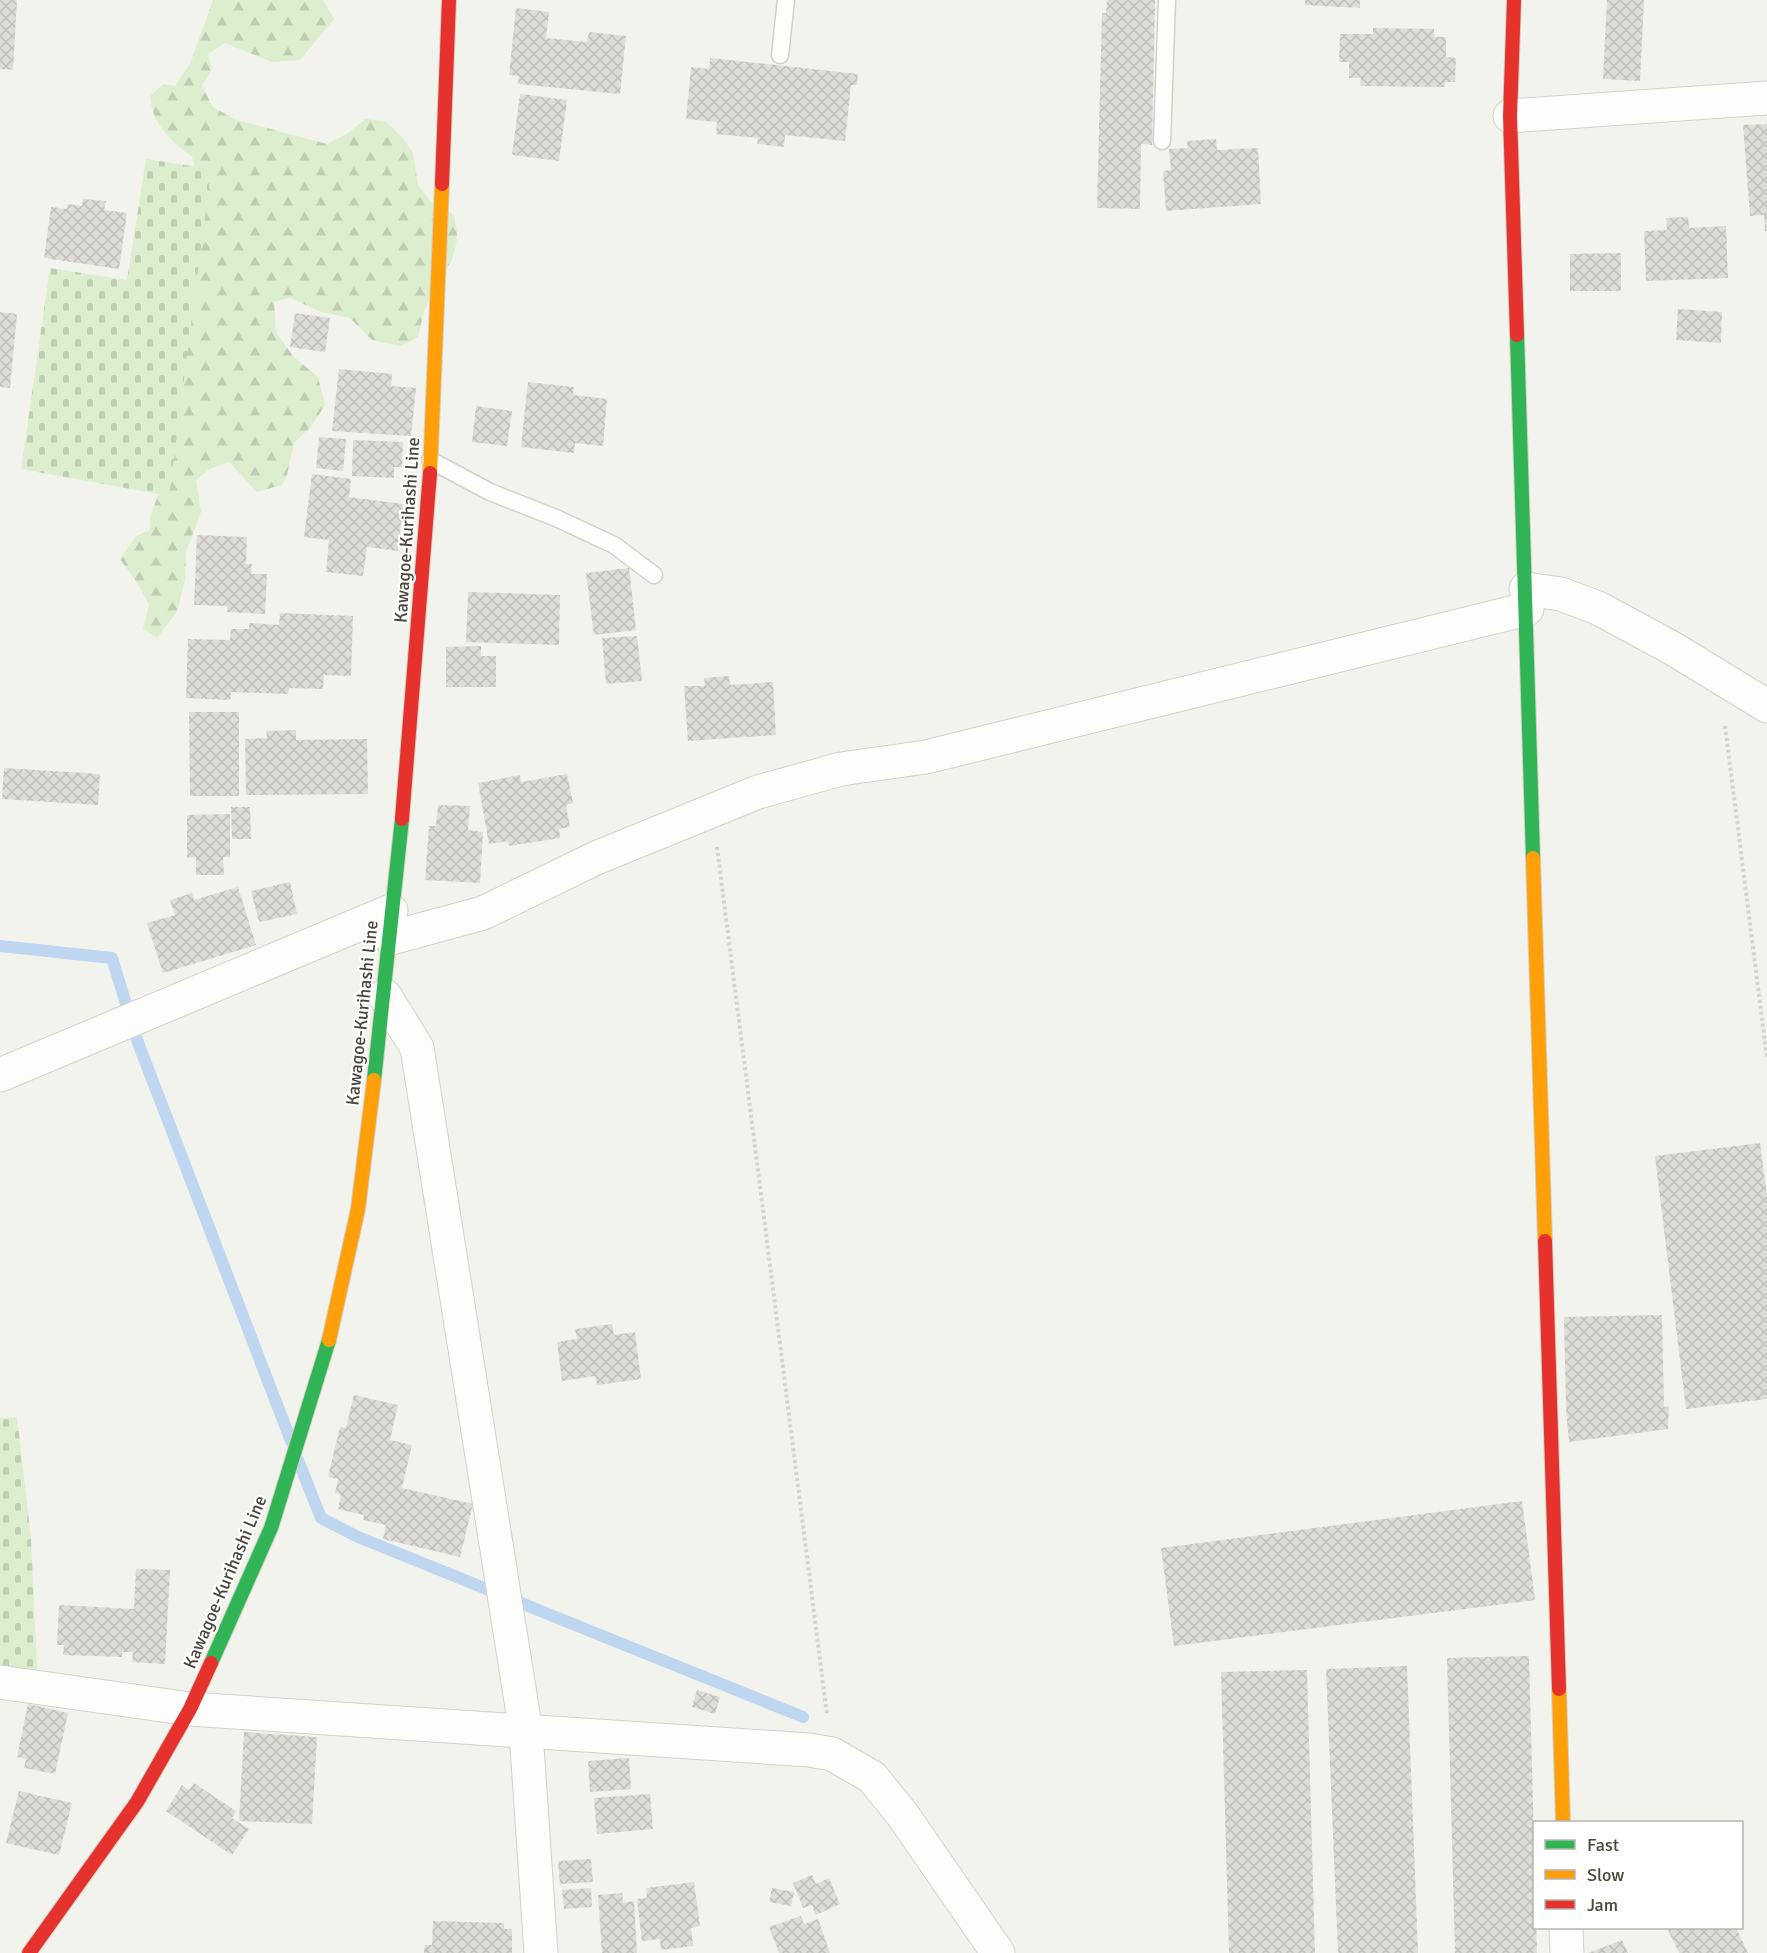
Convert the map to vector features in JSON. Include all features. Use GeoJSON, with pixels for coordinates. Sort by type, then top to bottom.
{"type":"FeatureCollection","features":[{"type":"Feature","properties":{"kind":"main road","name":"Kawagoe-Kurihashi Line"},"geometry":{"type":"LineString","coordinates":[[29,1953],[137,1802],[190,1709],[271,1528],[330,1336],[358,1209],[386,996],[391,924],[407,782],[430,460],[449,0]]}},
{"type":"Feature","properties":{"kind":"main road"},"geometry":{"type":"LineString","coordinates":[[1514,0],[1510,116],[1563,1821]]}},
{"type":"Feature","properties":{"kind":"street"},"geometry":{"type":"LineString","coordinates":[[1510,116],[1767,98]]}},
{"type":"Feature","properties":{"kind":"street"},"geometry":{"type":"LineString","coordinates":[[0,1075],[391,924],[483,913],[596,858],[758,792],[841,769],[926,757],[1526,599],[1561,594],[1598,608],[1767,706]]}},
{"type":"Feature","properties":{"kind":"street"},"geometry":{"type":"LineString","coordinates":[[386,996],[417,1048],[526,1732],[541,1953]]}},
{"type":"Feature","properties":{"kind":"street"},"geometry":{"type":"LineString","coordinates":[[0,1682],[190,1709],[808,1750],[832,1754],[872,1777],[903,1814],[998,1953]]}},
{"type":"Feature","properties":{"kind":"street"},"geometry":{"type":"LineString","coordinates":[[1566,1929],[1567,1953]]}},
{"type":"Feature","properties":{"kind":"lane"},"geometry":{"type":"LineString","coordinates":[[780,55],[786,0]]}},
{"type":"Feature","properties":{"kind":"lane"},"geometry":{"type":"LineString","coordinates":[[1161,141],[1167,0]]}},
{"type":"Feature","properties":{"kind":"lane"},"geometry":{"type":"LineString","coordinates":[[430,460],[490,492],[556,518],[614,545],[654,575]]}},
{"type":"Feature","properties":{"kind":"path"},"geometry":{"type":"LineString","coordinates":[[1718,676],[1767,1058]]}},
{"type":"Feature","properties":{"kind":"path"},"geometry":{"type":"LineString","coordinates":[[712,812],[832,1754]]}},
{"type":"Feature","properties":{"kind":"green space"},"geometry":{"type":"Polygon","coordinates":[[[213,0],[323,0],[334,19],[300,60],[272,62],[225,43],[208,54],[212,69],[202,86],[213,107],[234,119],[327,144],[348,133],[365,119],[385,121],[403,138],[413,153],[418,185],[430,201],[453,214],[457,238],[452,259],[425,309],[418,337],[401,346],[372,340],[350,318],[321,312],[290,298],[274,302],[276,332],[293,356],[318,377],[325,405],[311,427],[294,443],[287,475],[282,485],[257,492],[229,462],[210,469],[196,480],[201,512],[186,552],[185,580],[177,612],[157,638],[143,629],[149,605],[138,584],[120,559],[136,536],[150,530],[150,517],[162,484],[200,195],[192,157],[176,144],[158,123],[151,106],[150,96],[163,84],[175,86],[190,64],[213,0]]]}},
{"type":"Feature","properties":{"kind":"green space"},"geometry":{"type":"Polygon","coordinates":[[[146,159],[211,169],[169,496],[21,469],[50,268],[127,280],[146,159]]]}},
{"type":"Feature","properties":{"kind":"green space"},"geometry":{"type":"Polygon","coordinates":[[[17,1417],[31,1538],[37,1669],[0,1665],[0,1418],[17,1417]]]}},
{"type":"Feature","properties":{"kind":"building"},"geometry":{"type":"Polygon","coordinates":[[[0,0],[17,0],[13,70],[0,69],[0,0]]]}},
{"type":"Feature","properties":{"kind":"building"},"geometry":{"type":"Polygon","coordinates":[[[1107,0],[1155,0],[1152,145],[1141,144],[1140,209],[1097,208],[1102,13],[1106,13],[1107,0]]]}},
{"type":"Feature","properties":{"kind":"building"},"geometry":{"type":"Polygon","coordinates":[[[1305,0],[1360,0],[1360,8],[1305,5],[1305,0]]]}},
{"type":"Feature","properties":{"kind":"building"},"geometry":{"type":"Polygon","coordinates":[[[1607,0],[1644,0],[1640,81],[1603,79],[1607,0]]]}},
{"type":"Feature","properties":{"kind":"building"},"geometry":{"type":"Polygon","coordinates":[[[516,8],[549,12],[546,38],[587,42],[589,32],[626,36],[620,94],[518,84],[519,76],[509,75],[516,8]]]}},
{"type":"Feature","properties":{"kind":"building"},"geometry":{"type":"Polygon","coordinates":[[[1373,28],[1434,29],[1434,37],[1446,37],[1446,57],[1456,58],[1455,82],[1445,82],[1445,87],[1360,86],[1361,78],[1349,78],[1349,62],[1339,62],[1340,34],[1373,34],[1373,28]]]}},
{"type":"Feature","properties":{"kind":"building"},"geometry":{"type":"Polygon","coordinates":[[[710,58],[858,74],[857,85],[851,85],[845,141],[785,135],[784,147],[757,144],[758,138],[716,134],[717,122],[686,119],[691,67],[709,69],[710,58]]]}},
{"type":"Feature","properties":{"kind":"building"},"geometry":{"type":"Polygon","coordinates":[[[520,94],[567,100],[559,161],[512,155],[520,94]]]}},
{"type":"Feature","properties":{"kind":"building"},"geometry":{"type":"Polygon","coordinates":[[[1767,124],[1767,231],[1765,231],[1764,215],[1750,216],[1743,125],[1767,124]]]}},
{"type":"Feature","properties":{"kind":"building"},"geometry":{"type":"Polygon","coordinates":[[[1216,139],[1217,150],[1258,148],[1261,204],[1166,211],[1163,171],[1171,170],[1169,149],[1188,148],[1187,141],[1216,139]]]}},
{"type":"Feature","properties":{"kind":"building"},"geometry":{"type":"Polygon","coordinates":[[[83,199],[106,201],[104,210],[127,213],[119,269],[44,258],[51,207],[67,209],[68,204],[82,206],[83,199]]]}},
{"type":"Feature","properties":{"kind":"building"},"geometry":{"type":"Polygon","coordinates":[[[1688,217],[1689,228],[1726,226],[1728,278],[1646,281],[1644,231],[1667,230],[1666,218],[1688,217]]]}},
{"type":"Feature","properties":{"kind":"building"},"geometry":{"type":"Polygon","coordinates":[[[1621,253],[1621,291],[1570,291],[1570,254],[1621,253]]]}},
{"type":"Feature","properties":{"kind":"building"},"geometry":{"type":"Polygon","coordinates":[[[1678,309],[1722,312],[1721,343],[1676,340],[1678,309]]]}},
{"type":"Feature","properties":{"kind":"building"},"geometry":{"type":"Polygon","coordinates":[[[0,312],[17,314],[10,388],[0,387],[0,312]]]}},
{"type":"Feature","properties":{"kind":"building"},"geometry":{"type":"Polygon","coordinates":[[[295,313],[330,318],[325,352],[290,347],[295,313]]]}},
{"type":"Feature","properties":{"kind":"building"},"geometry":{"type":"Polygon","coordinates":[[[339,369],[392,374],[391,386],[416,388],[411,436],[332,431],[339,369]]]}},
{"type":"Feature","properties":{"kind":"building"},"geometry":{"type":"Polygon","coordinates":[[[528,382],[574,387],[573,395],[607,399],[603,446],[575,443],[574,453],[521,447],[528,382]]]}},
{"type":"Feature","properties":{"kind":"building"},"geometry":{"type":"Polygon","coordinates":[[[476,406],[512,411],[507,446],[472,442],[476,406]]]}},
{"type":"Feature","properties":{"kind":"building"},"geometry":{"type":"Polygon","coordinates":[[[319,437],[346,439],[343,471],[316,468],[319,437]]]}},
{"type":"Feature","properties":{"kind":"building"},"geometry":{"type":"Polygon","coordinates":[[[353,440],[403,442],[402,467],[394,467],[394,478],[352,476],[353,440]]]}},
{"type":"Feature","properties":{"kind":"building"},"geometry":{"type":"Polygon","coordinates":[[[312,474],[351,479],[349,497],[403,504],[398,551],[367,547],[363,576],[326,572],[329,540],[304,537],[312,474]]]}},
{"type":"Feature","properties":{"kind":"building"},"geometry":{"type":"Polygon","coordinates":[[[197,535],[247,537],[246,564],[252,564],[251,574],[267,574],[265,614],[227,612],[227,606],[194,605],[197,535]]]}},
{"type":"Feature","properties":{"kind":"building"},"geometry":{"type":"Polygon","coordinates":[[[629,568],[636,630],[594,635],[586,573],[629,568]]]}},
{"type":"Feature","properties":{"kind":"building"},"geometry":{"type":"Polygon","coordinates":[[[468,592],[560,595],[559,645],[466,642],[468,592]]]}},
{"type":"Feature","properties":{"kind":"building"},"geometry":{"type":"Polygon","coordinates":[[[280,613],[353,616],[351,676],[324,675],[323,689],[289,688],[288,694],[231,692],[230,700],[186,698],[188,639],[230,640],[231,629],[249,629],[249,623],[279,625],[280,613]]]}},
{"type":"Feature","properties":{"kind":"building"},"geometry":{"type":"Polygon","coordinates":[[[637,636],[642,681],[606,684],[602,638],[637,636]]]}},
{"type":"Feature","properties":{"kind":"building"},"geometry":{"type":"Polygon","coordinates":[[[481,646],[481,656],[496,656],[496,687],[446,687],[446,647],[481,646]]]}},
{"type":"Feature","properties":{"kind":"building"},"geometry":{"type":"Polygon","coordinates":[[[729,676],[730,685],[773,682],[776,735],[688,741],[684,686],[705,686],[704,678],[729,676]]]}},
{"type":"Feature","properties":{"kind":"building"},"geometry":{"type":"Polygon","coordinates":[[[189,712],[239,712],[239,796],[190,796],[189,712]]]}},
{"type":"Feature","properties":{"kind":"building"},"geometry":{"type":"Polygon","coordinates":[[[296,730],[296,740],[367,739],[368,794],[246,795],[245,739],[267,738],[266,731],[296,730]]]}},
{"type":"Feature","properties":{"kind":"building"},"geometry":{"type":"Polygon","coordinates":[[[4,768],[100,774],[98,805],[2,799],[4,768]]]}},
{"type":"Feature","properties":{"kind":"building"},"geometry":{"type":"Polygon","coordinates":[[[567,774],[573,803],[566,805],[570,827],[559,829],[560,838],[509,846],[508,841],[489,844],[478,783],[520,775],[521,782],[567,774]]]}},
{"type":"Feature","properties":{"kind":"building"},"geometry":{"type":"Polygon","coordinates":[[[438,805],[470,806],[468,830],[483,832],[480,883],[425,880],[429,826],[436,826],[438,805]]]}},
{"type":"Feature","properties":{"kind":"building"},"geometry":{"type":"Polygon","coordinates":[[[231,807],[250,807],[251,839],[232,839],[231,807]]]}},
{"type":"Feature","properties":{"kind":"building"},"geometry":{"type":"Polygon","coordinates":[[[230,814],[230,857],[223,857],[224,875],[196,875],[196,857],[187,858],[187,815],[230,814]]]}},
{"type":"Feature","properties":{"kind":"building"},"geometry":{"type":"Polygon","coordinates":[[[290,882],[297,914],[259,922],[251,891],[290,882]]]}},
{"type":"Feature","properties":{"kind":"building"},"geometry":{"type":"Polygon","coordinates":[[[238,887],[256,945],[163,973],[147,923],[175,915],[170,900],[192,893],[194,900],[238,887]]]}},
{"type":"Feature","properties":{"kind":"building"},"geometry":{"type":"Polygon","coordinates":[[[1760,1143],[1767,1196],[1767,1399],[1686,1409],[1655,1156],[1760,1143]]]}},
{"type":"Feature","properties":{"kind":"building"},"geometry":{"type":"Polygon","coordinates":[[[1662,1315],[1664,1407],[1669,1406],[1668,1429],[1569,1442],[1564,1317],[1662,1315]]]}},
{"type":"Feature","properties":{"kind":"building"},"geometry":{"type":"Polygon","coordinates":[[[612,1324],[614,1335],[635,1332],[641,1379],[597,1385],[595,1376],[562,1381],[557,1342],[577,1339],[575,1329],[612,1324]]]}},
{"type":"Feature","properties":{"kind":"building"},"geometry":{"type":"Polygon","coordinates":[[[354,1395],[398,1405],[390,1440],[412,1445],[402,1488],[473,1504],[460,1557],[383,1539],[386,1525],[363,1520],[364,1515],[338,1509],[341,1495],[335,1493],[338,1479],[328,1477],[340,1427],[346,1428],[354,1395]]]}},
{"type":"Feature","properties":{"kind":"building"},"geometry":{"type":"Polygon","coordinates":[[[1522,1501],[1535,1600],[1174,1646],[1161,1548],[1522,1501]]]}},
{"type":"Feature","properties":{"kind":"building"},"geometry":{"type":"Polygon","coordinates":[[[136,1569],[170,1570],[165,1664],[132,1662],[133,1652],[122,1652],[122,1657],[63,1655],[64,1645],[57,1645],[59,1605],[134,1609],[136,1569]]]}},
{"type":"Feature","properties":{"kind":"building"},"geometry":{"type":"Polygon","coordinates":[[[1529,1656],[1533,1821],[1533,1929],[1536,1929],[1537,1953],[1455,1953],[1447,1658],[1529,1656]]]}},
{"type":"Feature","properties":{"kind":"building"},"geometry":{"type":"Polygon","coordinates":[[[1407,1666],[1418,1953],[1338,1953],[1326,1669],[1407,1666]]]}},
{"type":"Feature","properties":{"kind":"building"},"geometry":{"type":"Polygon","coordinates":[[[1307,1670],[1315,1953],[1229,1953],[1221,1672],[1307,1670]]]}},
{"type":"Feature","properties":{"kind":"building"},"geometry":{"type":"Polygon","coordinates":[[[697,1690],[720,1697],[715,1714],[692,1707],[697,1690]]]}},
{"type":"Feature","properties":{"kind":"building"},"geometry":{"type":"Polygon","coordinates":[[[28,1704],[68,1713],[55,1774],[24,1768],[26,1759],[17,1757],[28,1704]]]}},
{"type":"Feature","properties":{"kind":"building"},"geometry":{"type":"Polygon","coordinates":[[[244,1732],[317,1737],[312,1824],[239,1821],[244,1732]]]}},
{"type":"Feature","properties":{"kind":"building"},"geometry":{"type":"Polygon","coordinates":[[[629,1758],[631,1789],[590,1792],[588,1761],[629,1758]]]}},
{"type":"Feature","properties":{"kind":"building"},"geometry":{"type":"Polygon","coordinates":[[[194,1783],[236,1811],[232,1818],[249,1829],[232,1855],[166,1811],[182,1785],[189,1790],[194,1783]]]}},
{"type":"Feature","properties":{"kind":"building"},"geometry":{"type":"Polygon","coordinates":[[[19,1791],[72,1803],[59,1855],[6,1843],[19,1791]]]}},
{"type":"Feature","properties":{"kind":"building"},"geometry":{"type":"Polygon","coordinates":[[[650,1794],[653,1829],[597,1834],[594,1798],[650,1794]]]}},
{"type":"Feature","properties":{"kind":"building"},"geometry":{"type":"Polygon","coordinates":[[[591,1859],[593,1882],[560,1884],[558,1861],[591,1859]]]}},
{"type":"Feature","properties":{"kind":"building"},"geometry":{"type":"Polygon","coordinates":[[[812,1875],[816,1884],[829,1878],[840,1904],[816,1915],[812,1905],[803,1908],[793,1883],[812,1875]]]}},
{"type":"Feature","properties":{"kind":"building"},"geometry":{"type":"Polygon","coordinates":[[[694,1882],[700,1926],[691,1928],[693,1946],[661,1950],[660,1939],[642,1941],[637,1899],[647,1898],[646,1888],[694,1882]]]}},
{"type":"Feature","properties":{"kind":"building"},"geometry":{"type":"Polygon","coordinates":[[[591,1888],[592,1907],[564,1909],[562,1890],[591,1888]]]}},
{"type":"Feature","properties":{"kind":"building"},"geometry":{"type":"Polygon","coordinates":[[[772,1888],[794,1892],[791,1906],[769,1902],[772,1888]]]}},
{"type":"Feature","properties":{"kind":"building"},"geometry":{"type":"Polygon","coordinates":[[[622,1893],[623,1903],[634,1901],[637,1953],[602,1953],[598,1895],[622,1893]]]}},
{"type":"Feature","properties":{"kind":"building"},"geometry":{"type":"Polygon","coordinates":[[[801,1916],[804,1924],[818,1919],[830,1953],[779,1953],[769,1927],[801,1916]]]}},
{"type":"Feature","properties":{"kind":"building"},"geometry":{"type":"Polygon","coordinates":[[[433,1921],[504,1923],[504,1929],[512,1929],[512,1953],[424,1953],[425,1945],[432,1945],[433,1921]]]}},
{"type":"Feature","properties":{"kind":"building"},"geometry":{"type":"Polygon","coordinates":[[[1667,1929],[1736,1929],[1748,1953],[1679,1953],[1667,1929]]]}},
{"type":"Feature","properties":{"kind":"building"},"geometry":{"type":"Polygon","coordinates":[[[1622,1940],[1628,1953],[1588,1953],[1622,1940]]]}},
{"type":"Feature","properties":{"kind":"waterway"},"geometry":{"type":"LineString","coordinates":[[0,946],[112,958],[137,1040],[291,1441]]}},
{"type":"Feature","properties":{"kind":"waterway"},"geometry":{"type":"LineString","coordinates":[[298,1460],[321,1518],[358,1537],[803,1717]]}},
{"type":"Feature","properties":{"kind":"traffic: fast"},"geometry":{"type":"LineString","coordinates":[[1517,335],[1533,858]]}},
{"type":"Feature","properties":{"kind":"traffic: fast"},"geometry":{"type":"LineString","coordinates":[[374,1080],[402,819]]}},
{"type":"Feature","properties":{"kind":"traffic: fast"},"geometry":{"type":"LineString","coordinates":[[211,1663],[271,1528],[329,1340]]}},
{"type":"Feature","properties":{"kind":"traffic: slow"},"geometry":{"type":"LineString","coordinates":[[430,473],[442,184]]}},
{"type":"Feature","properties":{"kind":"traffic: slow"},"geometry":{"type":"LineString","coordinates":[[1533,858],[1545,1241]]}},
{"type":"Feature","properties":{"kind":"traffic: slow"},"geometry":{"type":"LineString","coordinates":[[329,1340],[358,1209],[374,1080]]}},
{"type":"Feature","properties":{"kind":"traffic: slow"},"geometry":{"type":"LineString","coordinates":[[1559,1689],[1563,1821]]}},
{"type":"Feature","properties":{"kind":"traffic: jam"},"geometry":{"type":"LineString","coordinates":[[442,184],[449,0]]}},
{"type":"Feature","properties":{"kind":"traffic: jam"},"geometry":{"type":"LineString","coordinates":[[1514,0],[1510,116],[1517,335]]}},
{"type":"Feature","properties":{"kind":"traffic: jam"},"geometry":{"type":"LineString","coordinates":[[402,819],[430,473]]}},
{"type":"Feature","properties":{"kind":"traffic: jam"},"geometry":{"type":"LineString","coordinates":[[1545,1241],[1559,1689]]}},
{"type":"Feature","properties":{"kind":"traffic: jam"},"geometry":{"type":"LineString","coordinates":[[29,1953],[137,1802],[190,1709],[211,1663]]}}]}
